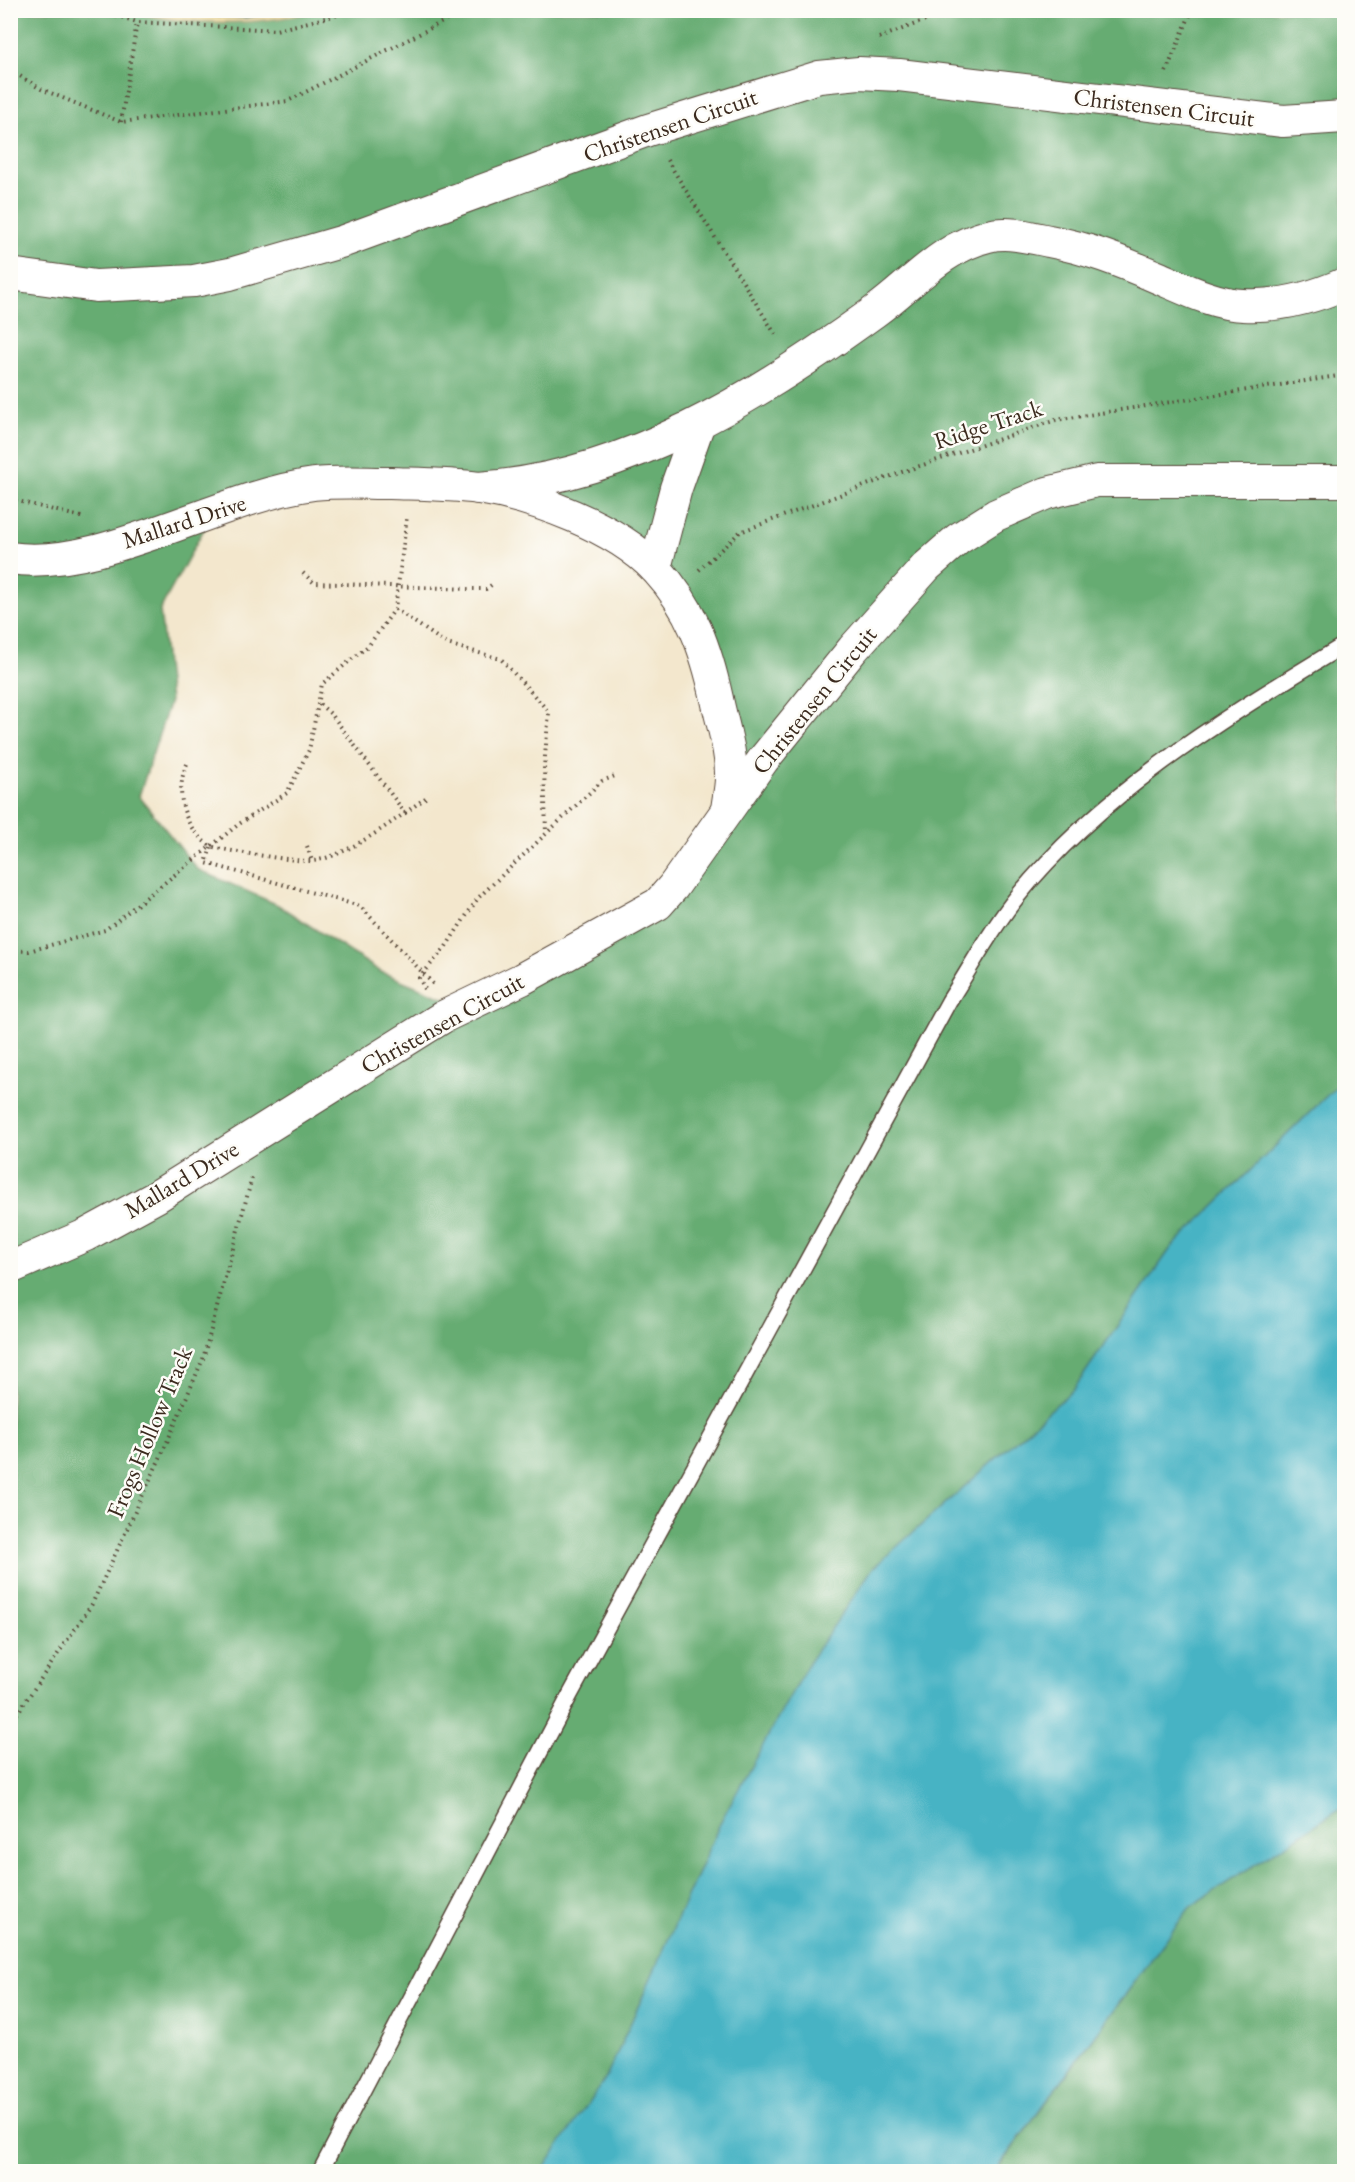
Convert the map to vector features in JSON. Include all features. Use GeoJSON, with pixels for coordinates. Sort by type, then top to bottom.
{"type":"FeatureCollection","features":[{"type":"Feature","properties":{"kind":"street","name":"Christensen Circuit"},"geometry":{"type":"LineString","coordinates":[[10,274],[96,286],[194,281],[230,274],[344,242],[648,130],[819,76],[860,73],[1283,121],[1344,117]]}},
{"type":"Feature","properties":{"kind":"street"},"geometry":{"type":"LineString","coordinates":[[478,488],[517,486],[561,476],[656,443],[730,408],[876,311],[941,256],[990,235],[1022,235],[1073,245],[1113,258],[1196,293],[1241,306],[1285,304],[1318,296],[1344,284]]}},
{"type":"Feature","properties":{"kind":"street"},"geometry":{"type":"LineString","coordinates":[[655,568],[676,488],[699,423]]}},
{"type":"Feature","properties":{"kind":"street","name":"Christensen Circuit"},"geometry":{"type":"LineString","coordinates":[[345,1078],[443,1017],[522,979],[658,904],[673,887],[763,760],[853,649],[926,567],[958,540],[996,515],[1047,493],[1097,481],[1344,481]]}},
{"type":"Feature","properties":{"kind":"street","name":"Mallard Drive"},"geometry":{"type":"LineString","coordinates":[[10,558],[28,561],[52,558],[123,542],[268,493],[315,484],[411,484],[478,488]]}},
{"type":"Feature","properties":{"kind":"street"},"geometry":{"type":"LineString","coordinates":[[478,488],[525,499],[582,520],[628,546],[655,568],[675,593],[693,622],[707,654],[731,777],[726,814]]}},
{"type":"Feature","properties":{"kind":"street","name":"Mallard Drive"},"geometry":{"type":"LineString","coordinates":[[10,1268],[86,1235],[156,1197],[345,1078]]}},
{"type":"Feature","properties":{"kind":"lane"},"geometry":{"type":"LineString","coordinates":[[320,2172],[570,1695],[949,1001],[1011,906],[1069,840],[1112,801],[1203,734],[1344,645]]}},
{"type":"Feature","properties":{"kind":"path"},"geometry":{"type":"LineString","coordinates":[[99,10],[137,22],[276,30],[358,10]]}},
{"type":"Feature","properties":{"kind":"path"},"geometry":{"type":"LineString","coordinates":[[10,70],[41,89],[122,122],[288,101],[466,10]]}},
{"type":"Feature","properties":{"kind":"path"},"geometry":{"type":"LineString","coordinates":[[1151,106],[1192,10]]}},
{"type":"Feature","properties":{"kind":"path"},"geometry":{"type":"LineString","coordinates":[[122,122],[137,22]]}},
{"type":"Feature","properties":{"kind":"path"},"geometry":{"type":"LineString","coordinates":[[648,130],[795,366]]}},
{"type":"Feature","properties":{"kind":"path","name":"Ridge Track"},"geometry":{"type":"LineString","coordinates":[[675,593],[740,532],[902,472],[1056,420],[1344,375]]}},
{"type":"Feature","properties":{"kind":"path"},"geometry":{"type":"LineString","coordinates":[[10,950],[29,951],[105,930],[239,824],[287,794],[309,750],[322,684],[369,645],[395,609],[411,484]]}},
{"type":"Feature","properties":{"kind":"path"},"geometry":{"type":"LineString","coordinates":[[10,499],[79,514],[123,542]]}},
{"type":"Feature","properties":{"kind":"path"},"geometry":{"type":"LineString","coordinates":[[303,573],[314,583],[486,589],[494,583]]}},
{"type":"Feature","properties":{"kind":"path"},"geometry":{"type":"LineString","coordinates":[[395,609],[447,644],[501,659],[549,712],[544,766],[546,833]]}},
{"type":"Feature","properties":{"kind":"path"},"geometry":{"type":"LineString","coordinates":[[317,701],[332,715],[405,813]]}},
{"type":"Feature","properties":{"kind":"path"},"geometry":{"type":"LineString","coordinates":[[187,764],[180,799],[190,825],[211,846],[312,861],[359,844],[428,796]]}},
{"type":"Feature","properties":{"kind":"path"},"geometry":{"type":"LineString","coordinates":[[425,990],[419,978],[445,948],[478,898],[602,781],[615,776]]}},
{"type":"Feature","properties":{"kind":"path"},"geometry":{"type":"LineString","coordinates":[[211,846],[206,863],[360,906],[445,998],[443,1017]]}},
{"type":"Feature","properties":{"kind":"path"},"geometry":{"type":"LineString","coordinates":[[307,846],[312,861]]}},
{"type":"Feature","properties":{"kind":"path","name":"Frogs Hollow Track"},"geometry":{"type":"LineString","coordinates":[[10,1724],[92,1604],[203,1359],[265,1129]]}},
{"type":"Feature","properties":{"kind":"green space"},"geometry":{"type":"Polygon","coordinates":[[[11,11],[1344,11],[1344,1079],[1171,1248],[1074,1389],[873,1568],[817,1651],[723,1817],[607,2076],[544,2171],[11,2172],[11,11]],[[411,484],[214,511],[160,610],[170,701],[139,796],[197,869],[278,905],[381,972],[445,998],[522,979],[641,914],[726,814],[693,622],[582,520],[411,484]]]}},
{"type":"Feature","properties":{"kind":"green space"},"geometry":{"type":"Polygon","coordinates":[[[1344,1806],[1344,2171],[995,2172],[1190,1907],[1344,1806]]]}},
{"type":"Feature","properties":{"kind":"sand"},"geometry":{"type":"Polygon","coordinates":[[[127,11],[316,11],[246,22],[198,22],[127,11]]]}},
{"type":"Feature","properties":{"kind":"water"},"geometry":{"type":"Polygon","coordinates":[[[285,10],[245,18],[148,11],[285,10]]]}},
{"type":"Feature","properties":{"kind":"water"},"geometry":{"type":"Polygon","coordinates":[[[1344,1079],[1344,1806],[1190,1907],[995,2171],[542,2171],[607,2076],[723,1817],[809,1662],[873,1568],[1074,1389],[1171,1248],[1344,1079]]]}}]}
